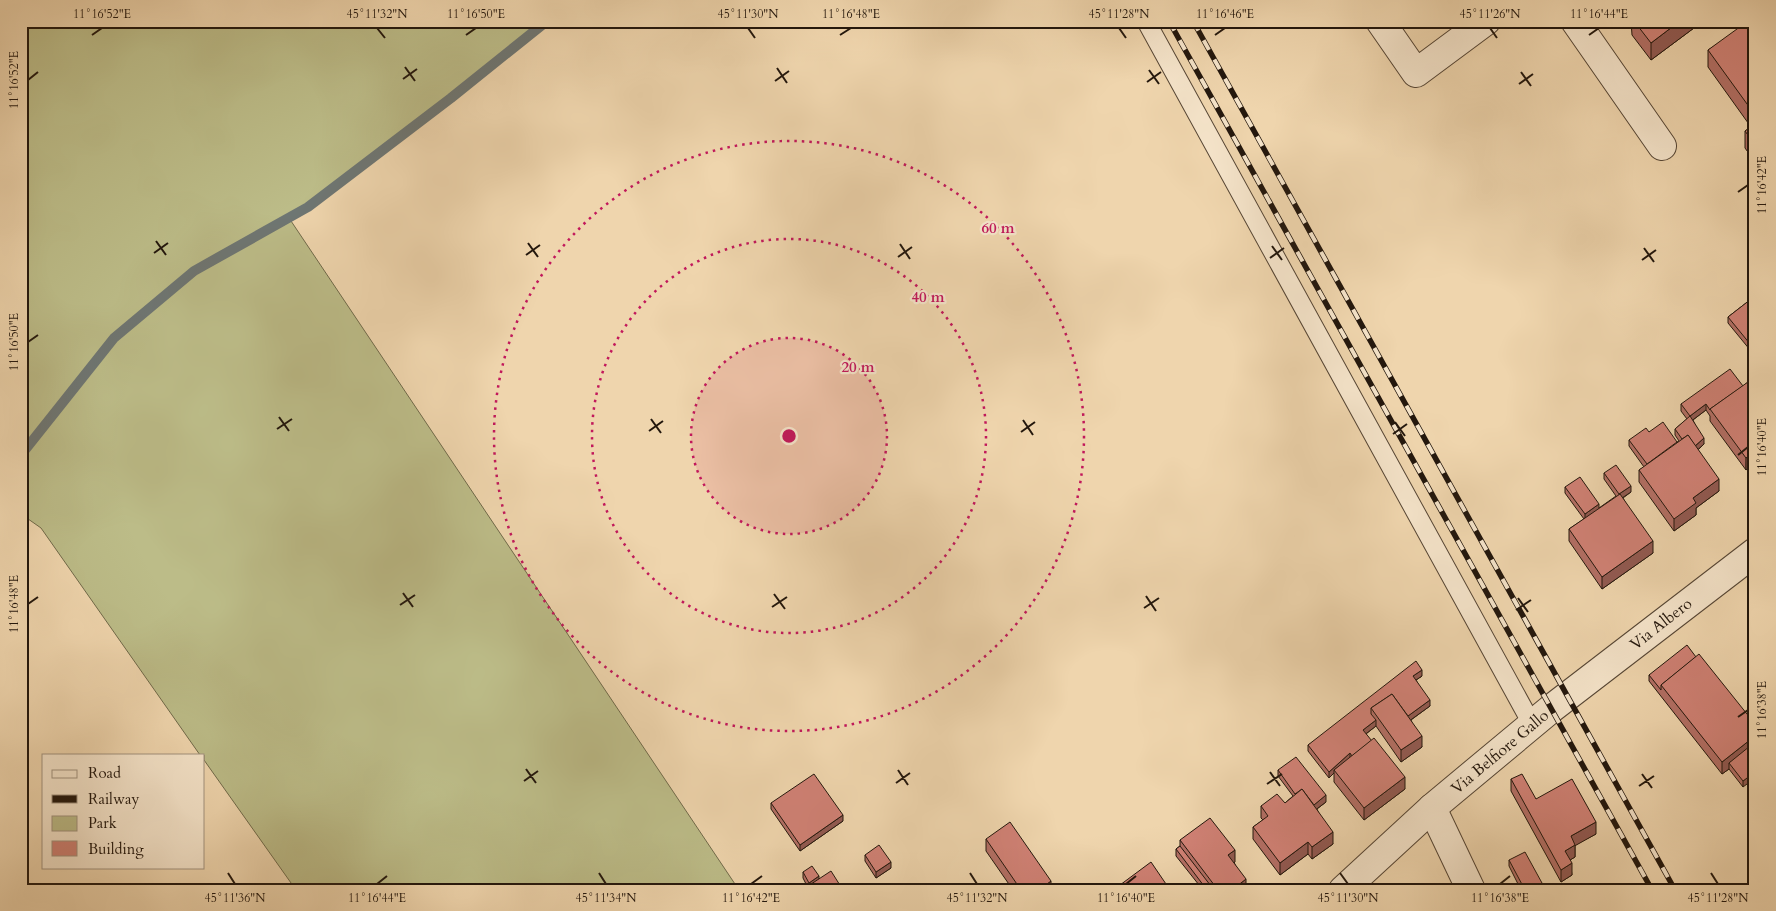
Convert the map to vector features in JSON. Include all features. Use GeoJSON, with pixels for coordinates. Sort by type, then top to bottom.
{"type":"FeatureCollection","features":[{"type":"Feature","properties":{"kind":"street"},"geometry":{"type":"LineString","coordinates":[[1380,21],[1416,73],[1486,21]]}},
{"type":"Feature","properties":{"kind":"street"},"geometry":{"type":"LineString","coordinates":[[1575,21],[1662,146]]}},
{"type":"Feature","properties":{"kind":"street","name":"Via Albero"},"geometry":{"type":"LineString","coordinates":[[1568,696],[1755,552]]}},
{"type":"Feature","properties":{"kind":"street","name":"Via Belfiore Gallo"},"geometry":{"type":"LineString","coordinates":[[1343,890],[1432,808],[1568,696]]}},
{"type":"Feature","properties":{"kind":"street"},"geometry":{"type":"LineString","coordinates":[[1432,808],[1471,890]]}},
{"type":"Feature","properties":{"kind":"lane"},"geometry":{"type":"LineString","coordinates":[[1146,21],[1533,726]]}},
{"type":"Feature","properties":{"kind":"green space"},"geometry":{"type":"Polygon","coordinates":[[[21,21],[547,21],[451,98],[308,207],[289,218],[739,890],[296,890],[205,761],[205,754],[199,754],[41,528],[21,514],[21,21]]]}},
{"type":"Feature","properties":{"kind":"building"},"geometry":{"type":"Polygon","coordinates":[[[1634,21],[1680,21],[1651,43],[1634,21]]]}},
{"type":"Feature","properties":{"kind":"building"},"geometry":{"type":"Polygon","coordinates":[[[1748,21],[1755,21],[1755,115],[1708,50],[1748,21]]]}},
{"type":"Feature","properties":{"kind":"building"},"geometry":{"type":"Polygon","coordinates":[[[1755,124],[1755,145],[1745,131],[1755,124]]]}},
{"type":"Feature","properties":{"kind":"building"},"geometry":{"type":"Polygon","coordinates":[[[1755,296],[1755,350],[1728,317],[1755,296]]]}},
{"type":"Feature","properties":{"kind":"building"},"geometry":{"type":"Polygon","coordinates":[[[1730,369],[1743,386],[1710,410],[1706,404],[1690,416],[1681,404],[1730,369]]]}},
{"type":"Feature","properties":{"kind":"building"},"geometry":{"type":"Polygon","coordinates":[[[1748,382],[1755,391],[1755,451],[1746,458],[1710,409],[1748,382]]]}},
{"type":"Feature","properties":{"kind":"building"},"geometry":{"type":"Polygon","coordinates":[[[1690,416],[1704,438],[1695,446],[1688,435],[1682,439],[1675,429],[1690,416]]]}},
{"type":"Feature","properties":{"kind":"building"},"geometry":{"type":"Polygon","coordinates":[[[1663,422],[1677,442],[1647,464],[1629,440],[1646,428],[1649,432],[1663,422]]]}},
{"type":"Feature","properties":{"kind":"building"},"geometry":{"type":"Polygon","coordinates":[[[1688,435],[1719,479],[1693,498],[1696,503],[1674,519],[1639,470],[1688,435]]]}},
{"type":"Feature","properties":{"kind":"building"},"geometry":{"type":"Polygon","coordinates":[[[1616,465],[1631,486],[1619,494],[1604,473],[1616,465]]]}},
{"type":"Feature","properties":{"kind":"building"},"geometry":{"type":"Polygon","coordinates":[[[1580,477],[1599,504],[1585,514],[1565,487],[1580,477]]]}},
{"type":"Feature","properties":{"kind":"building"},"geometry":{"type":"Polygon","coordinates":[[[1620,494],[1653,541],[1602,577],[1569,529],[1620,494]]]}},
{"type":"Feature","properties":{"kind":"building"},"geometry":{"type":"Polygon","coordinates":[[[1687,645],[1696,657],[1661,685],[1661,690],[1649,675],[1687,645]]]}},
{"type":"Feature","properties":{"kind":"building"},"geometry":{"type":"Polygon","coordinates":[[[1699,654],[1755,724],[1755,736],[1722,762],[1661,685],[1699,654]]]}},
{"type":"Feature","properties":{"kind":"building"},"geometry":{"type":"Polygon","coordinates":[[[1416,661],[1422,670],[1413,676],[1430,700],[1408,716],[1392,694],[1371,708],[1371,714],[1376,720],[1363,730],[1372,741],[1352,756],[1350,753],[1329,772],[1308,745],[1416,661]]]}},
{"type":"Feature","properties":{"kind":"building"},"geometry":{"type":"Polygon","coordinates":[[[1392,694],[1422,736],[1401,750],[1371,708],[1392,694]]]}},
{"type":"Feature","properties":{"kind":"building"},"geometry":{"type":"Polygon","coordinates":[[[1374,738],[1405,777],[1364,808],[1334,770],[1374,738]]]}},
{"type":"Feature","properties":{"kind":"building"},"geometry":{"type":"Polygon","coordinates":[[[1755,742],[1755,772],[1743,781],[1729,763],[1755,742]]]}},
{"type":"Feature","properties":{"kind":"building"},"geometry":{"type":"Polygon","coordinates":[[[1296,757],[1326,795],[1314,805],[1302,789],[1295,794],[1278,770],[1296,757]]]}},
{"type":"Feature","properties":{"kind":"building"},"geometry":{"type":"Polygon","coordinates":[[[814,774],[843,815],[800,845],[771,803],[814,774]]]}},
{"type":"Feature","properties":{"kind":"building"},"geometry":{"type":"Polygon","coordinates":[[[1522,774],[1536,799],[1572,779],[1596,822],[1571,836],[1575,845],[1565,851],[1572,863],[1561,870],[1511,779],[1522,774]]]}},
{"type":"Feature","properties":{"kind":"building"},"geometry":{"type":"Polygon","coordinates":[[[1302,789],[1333,832],[1312,847],[1308,842],[1280,863],[1253,827],[1268,816],[1261,806],[1277,794],[1285,803],[1302,789]]]}},
{"type":"Feature","properties":{"kind":"building"},"geometry":{"type":"Polygon","coordinates":[[[1210,818],[1235,850],[1228,855],[1246,879],[1232,890],[1218,890],[1180,840],[1210,818]]]}},
{"type":"Feature","properties":{"kind":"building"},"geometry":{"type":"Polygon","coordinates":[[[1010,822],[1051,881],[1039,890],[1021,890],[986,839],[1010,822]]]}},
{"type":"Feature","properties":{"kind":"building"},"geometry":{"type":"Polygon","coordinates":[[[879,845],[891,862],[876,872],[865,855],[879,845]]]}},
{"type":"Feature","properties":{"kind":"building"},"geometry":{"type":"Polygon","coordinates":[[[1180,846],[1214,890],[1207,890],[1176,849],[1180,846]]]}},
{"type":"Feature","properties":{"kind":"building"},"geometry":{"type":"Polygon","coordinates":[[[1525,852],[1542,883],[1529,890],[1525,890],[1509,860],[1525,852]]]}},
{"type":"Feature","properties":{"kind":"building"},"geometry":{"type":"Polygon","coordinates":[[[1151,862],[1166,884],[1158,890],[1124,890],[1120,885],[1151,862]]]}},
{"type":"Feature","properties":{"kind":"building"},"geometry":{"type":"Polygon","coordinates":[[[812,866],[819,876],[809,883],[803,872],[812,866]]]}},
{"type":"Feature","properties":{"kind":"building"},"geometry":{"type":"Polygon","coordinates":[[[831,871],[843,890],[802,890],[831,871]]]}},
{"type":"Feature","properties":{"kind":"waterway"},"geometry":{"type":"LineString","coordinates":[[21,455],[114,338],[194,271],[308,207],[451,98],[547,21]]}},
{"type":"Feature","properties":{"kind":"railway"},"geometry":{"type":"LineString","coordinates":[[1169,21],[1652,890]]}},
{"type":"Feature","properties":{"kind":"railway"},"geometry":{"type":"LineString","coordinates":[[1193,21],[1675,890]]}}]}
